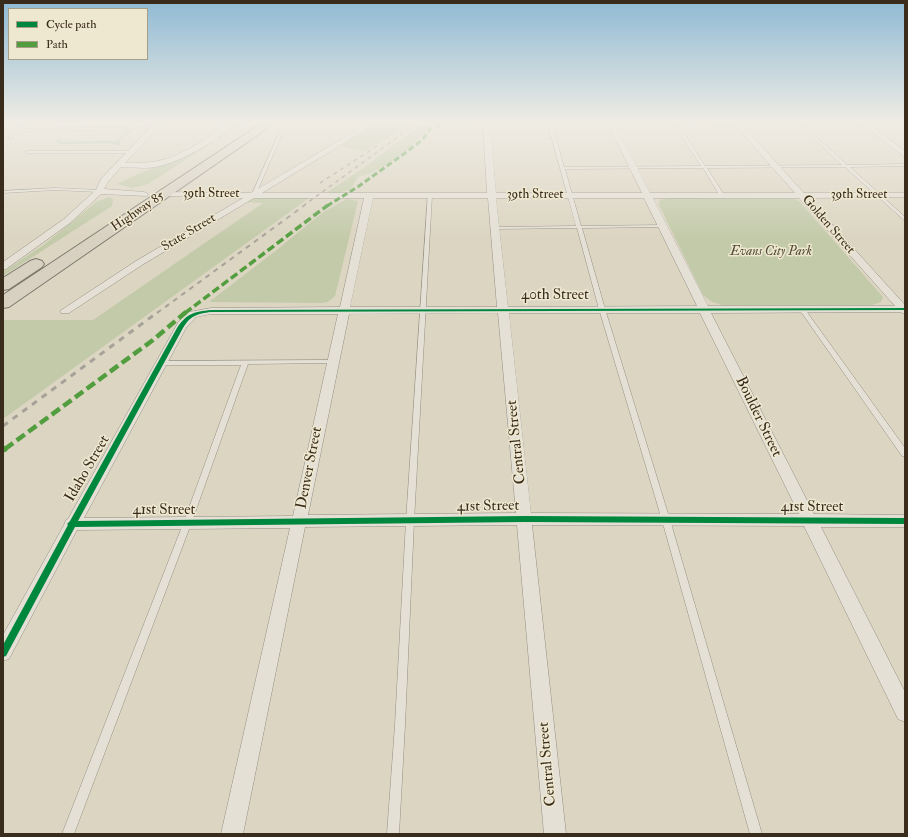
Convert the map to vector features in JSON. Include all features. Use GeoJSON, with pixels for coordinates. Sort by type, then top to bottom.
{"type":"FeatureCollection","features":[{"type":"Feature","properties":{"kind":"highway","name":"Highway 85"},"geometry":{"type":"LineString","coordinates":[[3,285],[196,160]]}},
{"type":"Feature","properties":{"kind":"highway","name":"Highway 85"},"geometry":{"type":"LineString","coordinates":[[3,303],[215,160]]}},
{"type":"Feature","properties":{"kind":"street"},"geometry":{"type":"LineString","coordinates":[[3,267],[67,221],[97,194],[104,181],[124,160]]}},
{"type":"Feature","properties":{"kind":"street"},"geometry":{"type":"LineString","coordinates":[[119,165],[146,166],[162,164],[170,160]]}},
{"type":"Feature","properties":{"kind":"street","name":"State Street"},"geometry":{"type":"LineString","coordinates":[[65,311],[139,263],[312,160]]}},
{"type":"Feature","properties":{"kind":"street","name":"Central Street"},"geometry":{"type":"LineString","coordinates":[[489,160],[555,834]]}},
{"type":"Feature","properties":{"kind":"street","name":"Boulder Street"},"geometry":{"type":"LineString","coordinates":[[629,160],[705,309],[905,712]]}},
{"type":"Feature","properties":{"kind":"street","name":"Golden Street"},"geometry":{"type":"LineString","coordinates":[[771,160],[905,310]]}},
{"type":"Feature","properties":{"kind":"street"},"geometry":{"type":"LineString","coordinates":[[97,194],[144,194]]}},
{"type":"Feature","properties":{"kind":"street","name":"39th Street"},"geometry":{"type":"LineString","coordinates":[[165,194],[369,196],[905,194]]}},
{"type":"Feature","properties":{"kind":"street","name":"Denver Street"},"geometry":{"type":"LineString","coordinates":[[232,834],[369,196]]}},
{"type":"Feature","properties":{"kind":"street","name":"40th Street"},"geometry":{"type":"LineString","coordinates":[[206,311],[424,309],[905,310]]}},
{"type":"Feature","properties":{"kind":"street","name":"Idaho Street"},"geometry":{"type":"LineString","coordinates":[[3,653],[71,524],[187,317],[191,314],[206,311]]}},
{"type":"Feature","properties":{"kind":"street","name":"41st Street"},"geometry":{"type":"LineString","coordinates":[[71,524],[187,524],[525,519],[905,521]]}},
{"type":"Feature","properties":{"kind":"lane"},"geometry":{"type":"LineString","coordinates":[[254,194],[269,160]]}},
{"type":"Feature","properties":{"kind":"lane"},"geometry":{"type":"LineString","coordinates":[[560,160],[602,309],[666,520],[756,834]]}},
{"type":"Feature","properties":{"kind":"lane"},"geometry":{"type":"LineString","coordinates":[[699,160],[722,195]]}},
{"type":"Feature","properties":{"kind":"lane"},"geometry":{"type":"LineString","coordinates":[[840,160],[905,220]]}},
{"type":"Feature","properties":{"kind":"lane"},"geometry":{"type":"LineString","coordinates":[[562,168],[905,165]]}},
{"type":"Feature","properties":{"kind":"lane"},"geometry":{"type":"LineString","coordinates":[[3,192],[55,189],[97,194]]}},
{"type":"Feature","properties":{"kind":"lane"},"geometry":{"type":"LineString","coordinates":[[393,834],[430,195]]}},
{"type":"Feature","properties":{"kind":"lane"},"geometry":{"type":"LineString","coordinates":[[496,228],[663,226]]}},
{"type":"Feature","properties":{"kind":"lane"},"geometry":{"type":"LineString","coordinates":[[802,309],[905,454]]}},
{"type":"Feature","properties":{"kind":"lane"},"geometry":{"type":"LineString","coordinates":[[161,363],[333,362]]}},
{"type":"Feature","properties":{"kind":"lane"},"geometry":{"type":"LineString","coordinates":[[68,834],[187,524],[245,363]]}},
{"type":"Feature","properties":{"kind":"green space"},"geometry":{"type":"Polygon","coordinates":[[[177,160],[185,160],[148,184],[132,188],[117,184],[151,168],[166,165],[177,160]]]}},
{"type":"Feature","properties":{"kind":"green space"},"geometry":{"type":"Polygon","coordinates":[[[374,160],[393,160],[379,169],[358,177],[351,189],[339,193],[326,193],[374,160]]]}},
{"type":"Feature","properties":{"kind":"green space"},"geometry":{"type":"Polygon","coordinates":[[[109,197],[113,199],[112,206],[3,276],[3,272],[45,244],[96,202],[109,197]]]}},
{"type":"Feature","properties":{"kind":"green space"},"geometry":{"type":"Polygon","coordinates":[[[254,198],[309,198],[3,419],[3,320],[93,320],[263,203],[245,202],[254,198]]]}},
{"type":"Feature","properties":{"kind":"green space","name":"Evans City Park"},"geometry":{"type":"Polygon","coordinates":[[[669,198],[795,199],[799,201],[883,297],[881,302],[872,305],[722,305],[712,302],[703,295],[659,205],[660,200],[669,198]]]}},
{"type":"Feature","properties":{"kind":"green space"},"geometry":{"type":"Polygon","coordinates":[[[347,199],[358,201],[335,296],[328,302],[209,302],[323,212],[347,199]]]}},
{"type":"Feature","properties":{"kind":"railway"},"geometry":{"type":"LineString","coordinates":[[320,183],[355,160]]}},
{"type":"Feature","properties":{"kind":"railway"},"geometry":{"type":"LineString","coordinates":[[303,206],[366,160]]}},
{"type":"Feature","properties":{"kind":"railway"},"geometry":{"type":"LineString","coordinates":[[157,313],[305,205]]}},
{"type":"Feature","properties":{"kind":"railway"},"geometry":{"type":"LineString","coordinates":[[3,426],[158,312]]}},
{"type":"Feature","properties":{"kind":"marked path"},"geometry":{"type":"LineString","coordinates":[[3,450],[153,340],[196,304],[334,201],[359,186],[395,160]]}},
{"type":"Feature","properties":{"kind":"cycle path"},"geometry":{"type":"LineString","coordinates":[[3,653],[180,328],[186,319],[192,315],[200,312],[211,311],[905,309]]}},
{"type":"Feature","properties":{"kind":"cycle path"},"geometry":{"type":"LineString","coordinates":[[71,524],[525,519],[905,521]]}}]}
